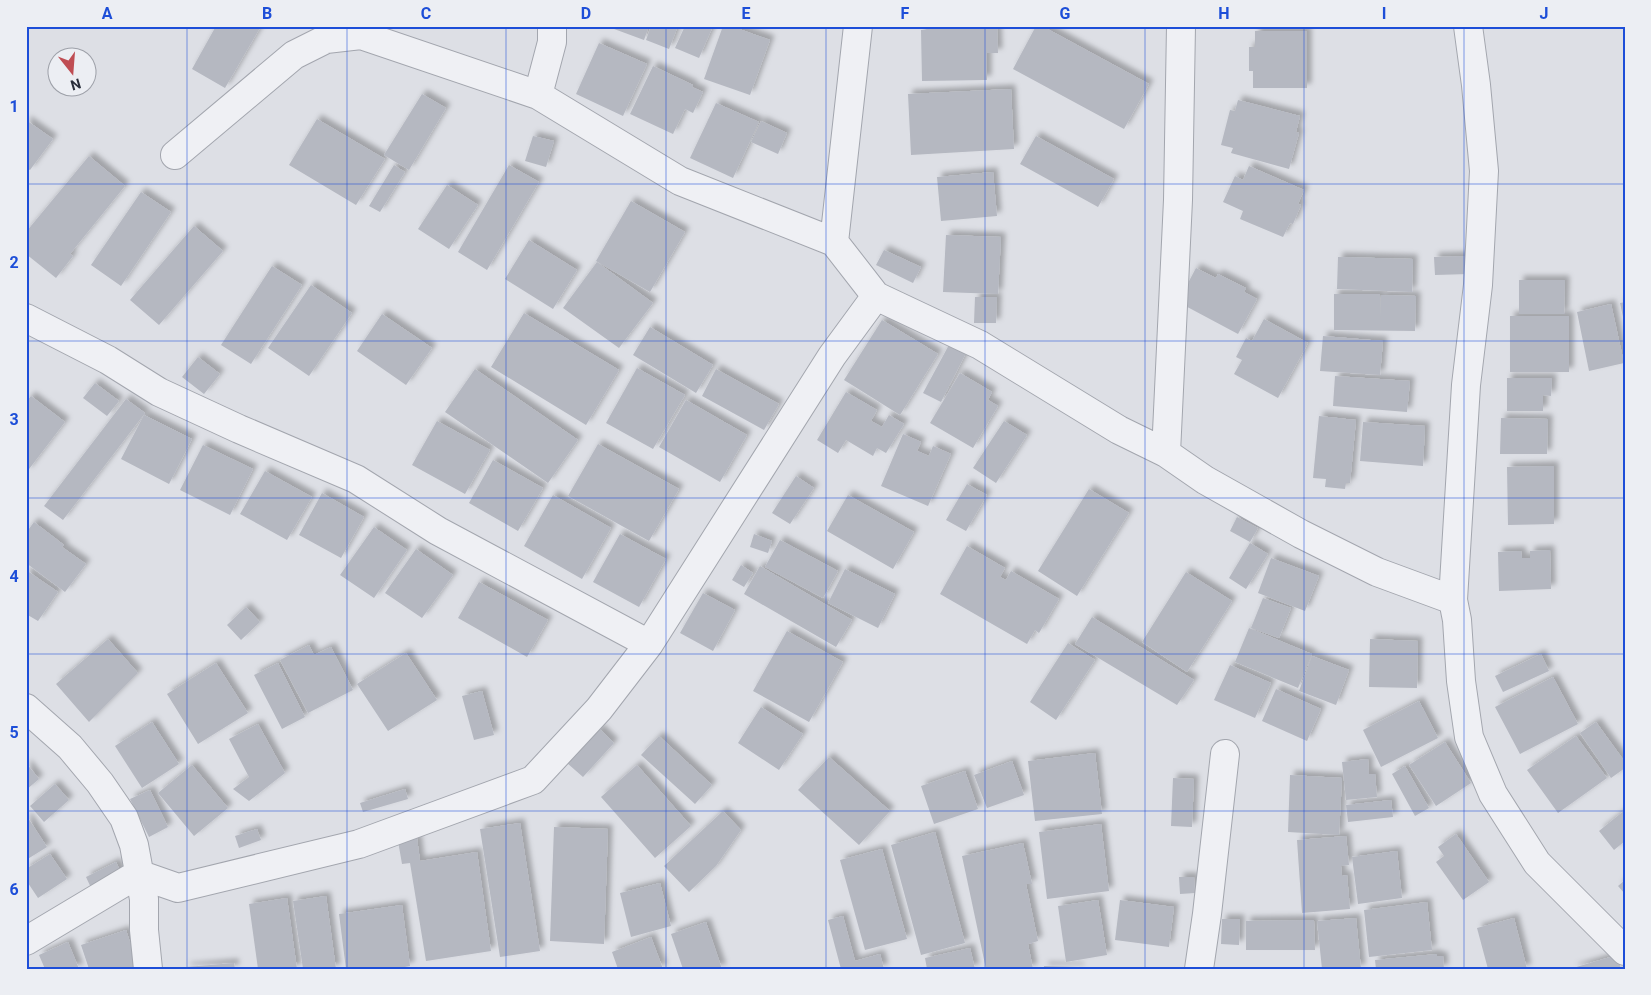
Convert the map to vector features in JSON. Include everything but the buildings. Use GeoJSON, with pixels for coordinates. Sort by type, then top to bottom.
{"type":"FeatureCollection","features":[{"type":"Feature","properties":{"kind":"street"},"geometry":{"type":"LineString","coordinates":[[538,95],[552,42],[552,26]]}},
{"type":"Feature","properties":{"kind":"street"},"geometry":{"type":"LineString","coordinates":[[834,242],[858,26]]}},
{"type":"Feature","properties":{"kind":"street"},"geometry":{"type":"LineString","coordinates":[[1166,453],[1178,200],[1181,26]]}},
{"type":"Feature","properties":{"kind":"street"},"geometry":{"type":"LineString","coordinates":[[1468,26],[1484,171],[1478,285],[1466,385],[1453,600],[1461,681],[1470,737],[1493,794],[1537,863],[1625,951]]}},
{"type":"Feature","properties":{"kind":"street"},"geometry":{"type":"LineString","coordinates":[[175,156],[294,55],[326,38],[361,35],[538,95],[680,181],[834,242],[876,296],[980,345],[1119,430],[1166,453],[1205,480],[1301,534],[1377,572],[1453,600]]}},
{"type":"Feature","properties":{"kind":"street"},"geometry":{"type":"LineString","coordinates":[[138,874],[178,888],[359,844],[532,780],[599,709],[649,644],[832,356],[876,296]]}},
{"type":"Feature","properties":{"kind":"street"},"geometry":{"type":"LineString","coordinates":[[26,318],[108,360],[159,392],[239,429],[356,479],[438,531],[649,644]]}},
{"type":"Feature","properties":{"kind":"street"},"geometry":{"type":"LineString","coordinates":[[26,708],[70,746],[100,783],[124,818],[134,845],[144,899],[144,930],[148,969]]}},
{"type":"Feature","properties":{"kind":"street"},"geometry":{"type":"LineString","coordinates":[[1199,969],[1226,754]]}},
{"type":"Feature","properties":{"kind":"street"},"geometry":{"type":"LineString","coordinates":[[26,941],[138,874]]}}]}
